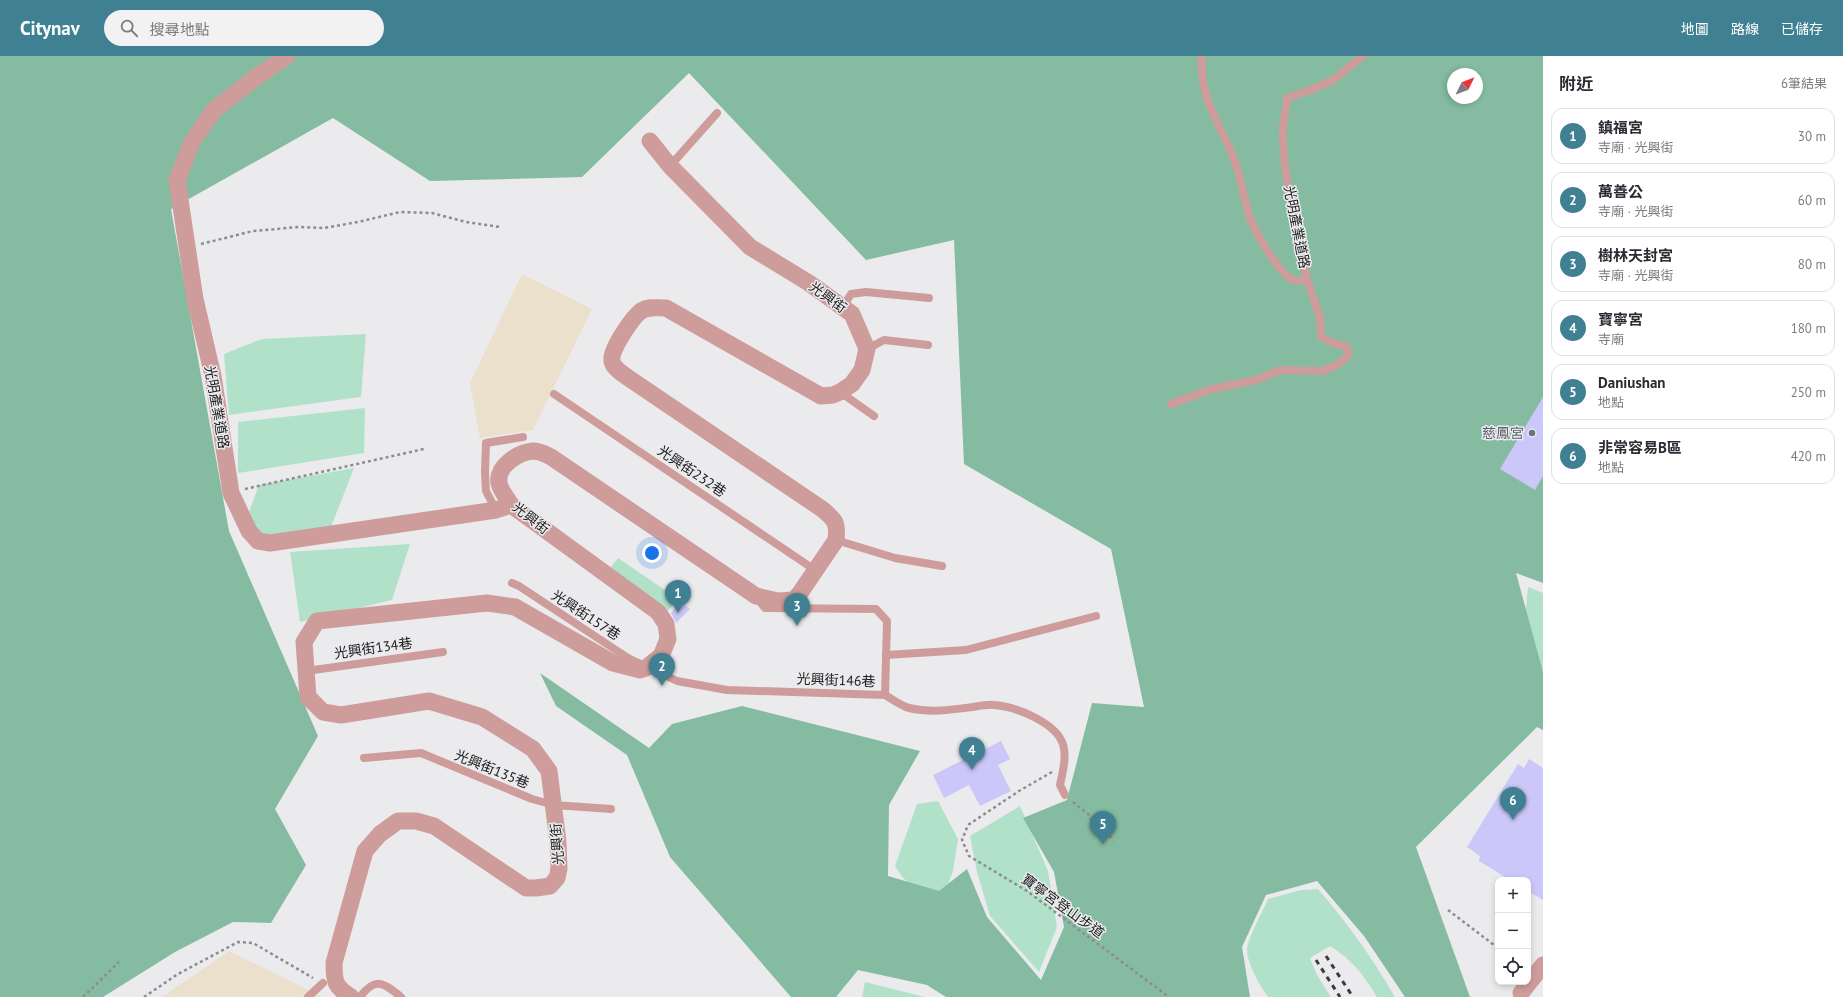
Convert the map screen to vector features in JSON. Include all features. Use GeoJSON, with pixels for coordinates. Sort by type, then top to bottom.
{"type":"FeatureCollection","features":[{"type":"Feature","properties":{"kind":"street","name":"光明產業道路"},"geometry":{"type":"LineString","coordinates":[[287,56],[214,110],[192,142],[177,180],[195,299],[213,376],[231,492],[249,531],[258,542],[270,543],[504,508]]}},
{"type":"Feature","properties":{"kind":"street","name":"光興街"},"geometry":{"type":"LineString","coordinates":[[650,141],[670,166],[750,247],[809,283],[852,314],[867,349]]}},
{"type":"Feature","properties":{"kind":"street"},"geometry":{"type":"LineString","coordinates":[[836,540],[837,531],[835,520],[822,509],[616,369],[612,362],[612,356],[626,328],[634,318],[642,311],[652,307],[666,308],[821,396],[833,395],[852,384],[862,370],[867,349]]}},
{"type":"Feature","properties":{"kind":"street","name":"光興街"},"geometry":{"type":"LineString","coordinates":[[351,997],[339,989],[334,976],[334,963],[365,851],[380,834],[398,821],[416,820],[434,826],[526,888],[550,886],[557,878],[559,869],[554,805],[549,771],[533,749],[482,717],[429,701],[341,715],[323,712],[308,697],[304,642],[317,622],[487,603],[515,607],[613,663],[640,670],[646,668],[661,656],[668,639],[666,624],[658,612],[504,508],[499,483],[500,473],[507,462],[532,451],[540,452],[551,457],[756,596],[778,601],[794,600],[836,540]]}},
{"type":"Feature","properties":{"kind":"street"},"geometry":{"type":"LineString","coordinates":[[1521,993],[1540,974]]}},
{"type":"Feature","properties":{"kind":"lane","name":"光明產業道路"},"geometry":{"type":"LineString","coordinates":[[1202,56],[1201,72],[1205,94],[1235,160],[1250,218],[1282,271],[1290,279],[1298,282],[1307,279],[1299,235],[1289,199],[1282,136],[1287,98],[1311,90],[1333,80],[1364,56]]}},
{"type":"Feature","properties":{"kind":"lane"},"geometry":{"type":"LineString","coordinates":[[670,166],[717,113]]}},
{"type":"Feature","properties":{"kind":"lane"},"geometry":{"type":"LineString","coordinates":[[1171,404],[1212,389],[1256,380],[1281,370],[1323,371],[1337,365],[1348,356],[1347,347],[1333,343],[1321,337],[1320,318],[1307,279]]}},
{"type":"Feature","properties":{"kind":"lane"},"geometry":{"type":"LineString","coordinates":[[843,307],[851,294],[866,292],[929,298]]}},
{"type":"Feature","properties":{"kind":"lane"},"geometry":{"type":"LineString","coordinates":[[867,349],[884,340],[928,345]]}},
{"type":"Feature","properties":{"kind":"lane"},"geometry":{"type":"LineString","coordinates":[[840,392],[874,416]]}},
{"type":"Feature","properties":{"kind":"lane","name":"光興街232巷"},"geometry":{"type":"LineString","coordinates":[[554,394],[816,570]]}},
{"type":"Feature","properties":{"kind":"lane"},"geometry":{"type":"LineString","coordinates":[[504,508],[486,492],[486,443],[523,437]]}},
{"type":"Feature","properties":{"kind":"lane"},"geometry":{"type":"LineString","coordinates":[[836,540],[895,558],[942,566]]}},
{"type":"Feature","properties":{"kind":"lane","name":"光興街157巷"},"geometry":{"type":"LineString","coordinates":[[512,583],[519,586],[628,658],[646,668]]}},
{"type":"Feature","properties":{"kind":"lane","name":"光興街146巷"},"geometry":{"type":"LineString","coordinates":[[646,668],[677,681],[727,690],[884,695],[887,621],[876,610],[765,608],[756,596]]}},
{"type":"Feature","properties":{"kind":"lane"},"geometry":{"type":"LineString","coordinates":[[886,655],[966,650],[1096,616]]}},
{"type":"Feature","properties":{"kind":"lane","name":"光興街134巷"},"geometry":{"type":"LineString","coordinates":[[306,671],[443,652]]}},
{"type":"Feature","properties":{"kind":"lane"},"geometry":{"type":"LineString","coordinates":[[884,695],[908,708],[938,711],[993,705],[1019,710],[1056,730],[1062,739],[1065,750],[1065,763],[1060,785],[1065,795]]}},
{"type":"Feature","properties":{"kind":"lane","name":"光興街135巷"},"geometry":{"type":"LineString","coordinates":[[364,758],[421,753],[532,799],[554,805],[612,809]]}},
{"type":"Feature","properties":{"kind":"lane"},"geometry":{"type":"LineString","coordinates":[[308,997],[323,983]]}},
{"type":"Feature","properties":{"kind":"lane"},"geometry":{"type":"LineString","coordinates":[[360,997],[368,986],[378,983],[392,990],[401,997]]}},
{"type":"Feature","properties":{"kind":"path"},"geometry":{"type":"LineString","coordinates":[[188,247],[253,231],[299,227],[324,228],[400,212],[432,213],[466,222],[500,226]]}},
{"type":"Feature","properties":{"kind":"path"},"geometry":{"type":"LineString","coordinates":[[231,492],[424,449]]}},
{"type":"Feature","properties":{"kind":"path","name":"寶寧宮登山步道"},"geometry":{"type":"LineString","coordinates":[[1065,763],[968,825],[962,840],[969,856],[1027,890],[1168,997]]}},
{"type":"Feature","properties":{"kind":"path"},"geometry":{"type":"LineString","coordinates":[[1065,795],[1089,815],[1099,836],[1111,837],[1113,841]]}},
{"type":"Feature","properties":{"kind":"path"},"geometry":{"type":"LineString","coordinates":[[1448,910],[1495,946]]}},
{"type":"Feature","properties":{"kind":"path"},"geometry":{"type":"LineString","coordinates":[[144,997],[178,974],[238,942],[253,943],[323,983]]}},
{"type":"Feature","properties":{"kind":"path"},"geometry":{"type":"LineString","coordinates":[[83,997],[119,962]]}},
{"type":"Feature","properties":{"kind":"shaded area"},"geometry":{"type":"Polygon","coordinates":[[[522,274],[592,309],[533,430],[480,438],[470,383],[522,274]]]}},
{"type":"Feature","properties":{"kind":"shaded area"},"geometry":{"type":"Polygon","coordinates":[[[229,951],[323,997],[162,997],[229,951]]]}},
{"type":"Feature","properties":{"kind":"green space"},"geometry":{"type":"Polygon","coordinates":[[[0,56],[1543,56],[1543,583],[1516,573],[1543,672],[1543,730],[1537,727],[1416,847],[1470,997],[1405,997],[1364,936],[1317,881],[1266,895],[1242,947],[1250,997],[946,997],[927,985],[858,970],[836,997],[791,997],[670,857],[627,755],[556,706],[540,673],[649,748],[672,724],[742,706],[920,751],[889,805],[888,876],[939,891],[967,869],[987,917],[1041,980],[1064,927],[1054,872],[1023,818],[1067,800],[1092,703],[1144,707],[1111,549],[964,464],[954,240],[866,260],[689,73],[582,177],[430,181],[333,118],[171,209],[229,531],[318,736],[275,809],[306,865],[271,923],[233,922],[175,952],[103,997],[0,997],[0,56]]]}},
{"type":"Feature","properties":{"kind":"green space"},"geometry":{"type":"Polygon","coordinates":[[[366,334],[361,397],[229,415],[224,354],[262,339],[366,334]]]}},
{"type":"Feature","properties":{"kind":"green space"},"geometry":{"type":"Polygon","coordinates":[[[365,408],[364,453],[238,473],[238,422],[365,408]]]}},
{"type":"Feature","properties":{"kind":"green space"},"geometry":{"type":"Polygon","coordinates":[[[354,468],[331,527],[260,537],[249,512],[259,485],[354,468]]]}},
{"type":"Feature","properties":{"kind":"green space"},"geometry":{"type":"Polygon","coordinates":[[[410,544],[392,600],[300,622],[290,552],[410,544]]]}},
{"type":"Feature","properties":{"kind":"green space"},"geometry":{"type":"Polygon","coordinates":[[[618,558],[678,599],[667,612],[607,572],[618,558]]]}},
{"type":"Feature","properties":{"kind":"green space"},"geometry":{"type":"Polygon","coordinates":[[[1528,587],[1543,593],[1543,670],[1522,649],[1528,587]]]}},
{"type":"Feature","properties":{"kind":"green space"},"geometry":{"type":"Polygon","coordinates":[[[938,801],[958,839],[953,871],[943,897],[928,899],[903,878],[895,866],[917,804],[938,801]]]}},
{"type":"Feature","properties":{"kind":"green space"},"geometry":{"type":"Polygon","coordinates":[[[1020,806],[1048,871],[1057,927],[1039,972],[990,916],[977,872],[970,836],[1020,806]]]}},
{"type":"Feature","properties":{"kind":"green space"},"geometry":{"type":"Polygon","coordinates":[[[1318,889],[1359,941],[1395,997],[1377,997],[1357,968],[1330,946],[1310,958],[1317,975],[1331,997],[1268,997],[1255,975],[1247,951],[1256,925],[1268,899],[1301,890],[1318,889]]]}},
{"type":"Feature","properties":{"kind":"green space"},"geometry":{"type":"Polygon","coordinates":[[[865,982],[925,997],[862,997],[865,982]]]}},
{"type":"Feature","properties":{"kind":"building","name":"慈鳳宮"},"geometry":{"type":"Polygon","coordinates":[[[1543,397],[1543,476],[1535,490],[1500,469],[1543,397]]]}},
{"type":"Feature","properties":{"kind":"building"},"geometry":{"type":"Polygon","coordinates":[[[681,602],[690,609],[676,623],[671,613],[681,602]]]}},
{"type":"Feature","properties":{"kind":"building"},"geometry":{"type":"Polygon","coordinates":[[[1001,741],[1010,759],[998,765],[1011,791],[980,806],[969,785],[944,798],[933,775],[1001,741]]]}},
{"type":"Feature","properties":{"kind":"building"},"geometry":{"type":"Polygon","coordinates":[[[1529,759],[1543,768],[1543,900],[1531,893],[1531,877],[1505,877],[1479,861],[1480,856],[1467,847],[1518,764],[1524,768],[1529,759]]]}},
{"type":"Feature","properties":{"kind":"railway"},"geometry":{"type":"LineString","coordinates":[[1326,956],[1353,997]]}},
{"type":"Feature","properties":{"kind":"railway"},"geometry":{"type":"LineString","coordinates":[[1316,960],[1340,997]]}},
{"type":"Feature","properties":{"kind":"place","name":"慈鳳宮"},"geometry":{"type":"Point","coordinates":[1532,433]}},
{"type":"Feature","properties":{"kind":"place","name":"鎮福宮"},"geometry":{"type":"Point","coordinates":[678,613]}},
{"type":"Feature","properties":{"kind":"place","name":"樹林天封宮"},"geometry":{"type":"Point","coordinates":[797,626]}},
{"type":"Feature","properties":{"kind":"place","name":"萬善公"},"geometry":{"type":"Point","coordinates":[662,686]}},
{"type":"Feature","properties":{"kind":"place","name":"寶寧宮"},"geometry":{"type":"Point","coordinates":[972,770]}},
{"type":"Feature","properties":{"kind":"place","name":"非常容易B區"},"geometry":{"type":"Point","coordinates":[1513,820]}},
{"type":"Feature","properties":{"kind":"place","name":"Daniushan"},"geometry":{"type":"Point","coordinates":[1103,844]}}]}
